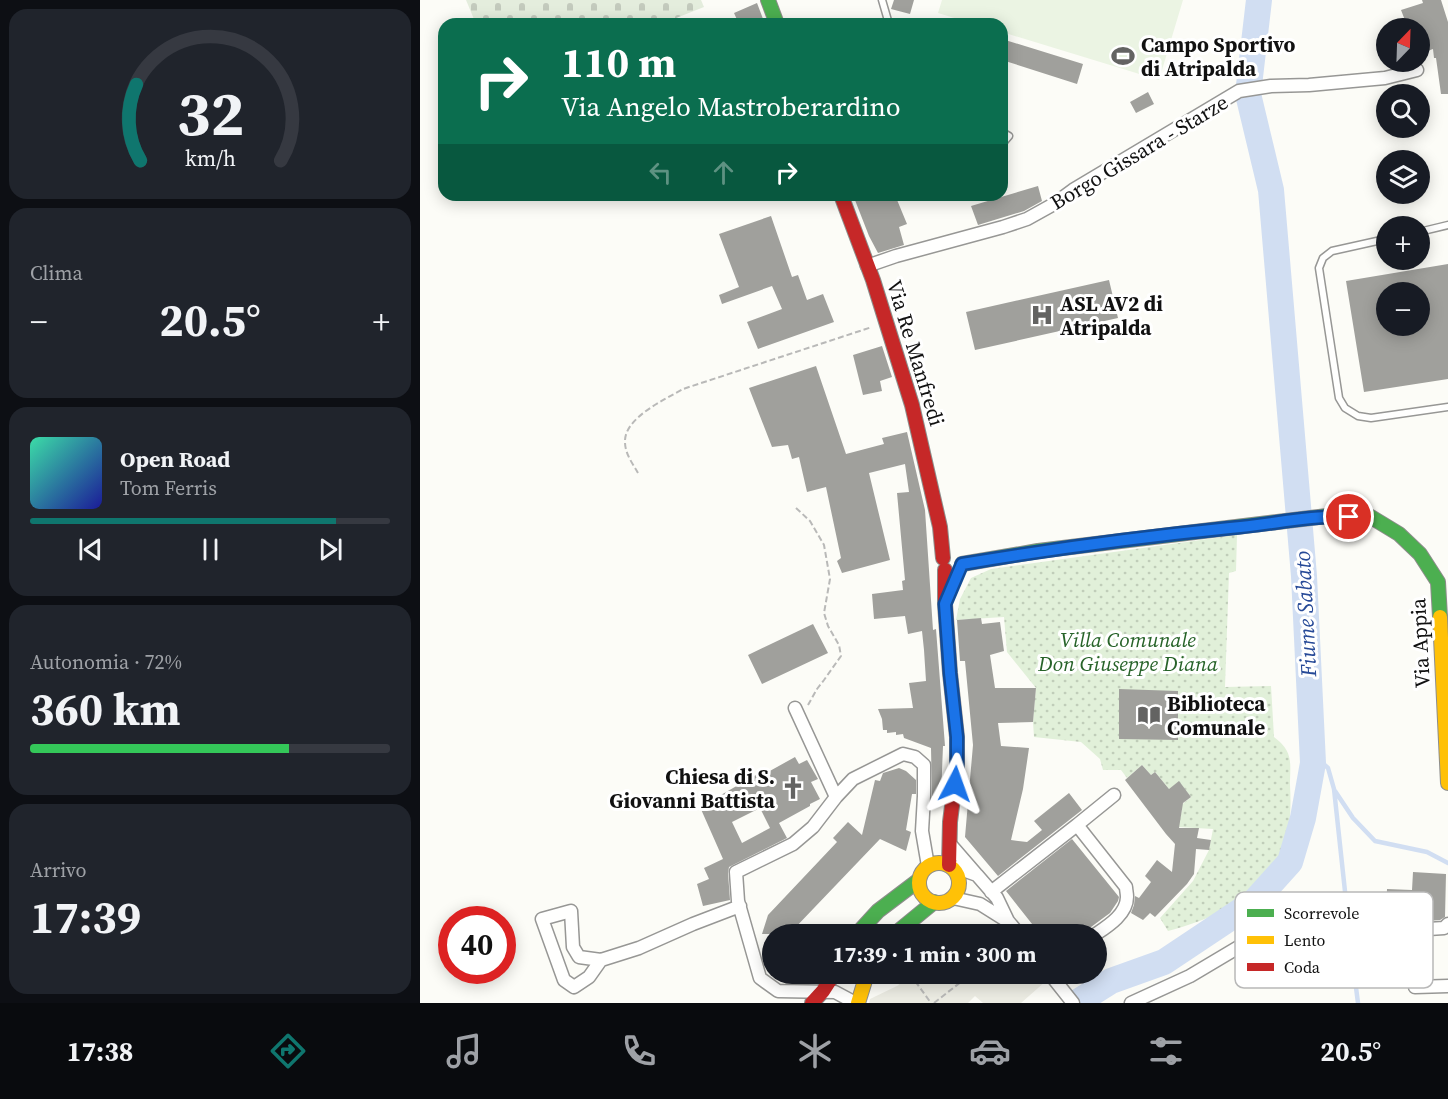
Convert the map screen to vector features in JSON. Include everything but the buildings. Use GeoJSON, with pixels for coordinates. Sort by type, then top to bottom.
{"type":"FeatureCollection","features":[{"type":"Feature","properties":{"kind":"street"},"geometry":{"type":"LineString","coordinates":[[768,0],[775,18]]}},
{"type":"Feature","properties":{"kind":"street","name":"Borgo Gissara - Starze"},"geometry":{"type":"LineString","coordinates":[[867,266],[1027,219],[1239,91],[1271,86],[1384,78],[1409,72]]}},
{"type":"Feature","properties":{"kind":"street","name":"Via Re Manfredi"},"geometry":{"type":"LineString","coordinates":[[843,201],[886,322],[912,405],[940,527],[954,562]]}},
{"type":"Feature","properties":{"kind":"street","name":"Via Appia"},"geometry":{"type":"LineString","coordinates":[[954,562],[994,559],[1061,548],[1327,516],[1371,517],[1399,534],[1420,554],[1438,582],[1448,783]]}},
{"type":"Feature","properties":{"kind":"street"},"geometry":{"type":"LineString","coordinates":[[937,865],[954,869],[959,880],[959,887],[953,898],[941,903],[924,896],[919,880],[921,874],[937,865],[950,844],[950,822],[957,766],[957,737],[945,604],[954,562]]}},
{"type":"Feature","properties":{"kind":"street"},"geometry":{"type":"LineString","coordinates":[[798,713],[836,797]]}},
{"type":"Feature","properties":{"kind":"street"},"geometry":{"type":"LineString","coordinates":[[852,1003],[835,992],[778,992],[760,978],[740,906],[736,872],[793,844],[813,827],[853,779],[903,754],[915,757],[924,765],[921,831],[937,865]]}},
{"type":"Feature","properties":{"kind":"street"},"geometry":{"type":"LineString","coordinates":[[991,892],[1114,795]]}},
{"type":"Feature","properties":{"kind":"street"},"geometry":{"type":"LineString","coordinates":[[937,865],[950,822]]}},
{"type":"Feature","properties":{"kind":"street"},"geometry":{"type":"LineString","coordinates":[[1077,825],[1126,887],[1128,897],[1125,907],[1107,926]]}},
{"type":"Feature","properties":{"kind":"street"},"geometry":{"type":"LineString","coordinates":[[950,844],[997,898],[1011,924]]}},
{"type":"Feature","properties":{"kind":"street"},"geometry":{"type":"LineString","coordinates":[[937,865],[977,875]]}},
{"type":"Feature","properties":{"kind":"street"},"geometry":{"type":"LineString","coordinates":[[865,924],[884,904],[919,880]]}},
{"type":"Feature","properties":{"kind":"street"},"geometry":{"type":"LineString","coordinates":[[953,898],[980,904],[1008,921]]}},
{"type":"Feature","properties":{"kind":"street"},"geometry":{"type":"LineString","coordinates":[[907,924],[934,902]]}},
{"type":"Feature","properties":{"kind":"street"},"geometry":{"type":"LineString","coordinates":[[601,960],[589,977],[574,987],[564,980],[542,919],[571,911],[573,946],[579,957],[601,960],[639,948],[740,906]]}},
{"type":"Feature","properties":{"kind":"street"},"geometry":{"type":"LineString","coordinates":[[1433,929],[1444,928],[1448,924]]}},
{"type":"Feature","properties":{"kind":"street"},"geometry":{"type":"LineString","coordinates":[[1131,1003],[1190,976],[1235,949]]}},
{"type":"Feature","properties":{"kind":"street"},"geometry":{"type":"LineString","coordinates":[[812,1003],[828,984]]}},
{"type":"Feature","properties":{"kind":"street"},"geometry":{"type":"LineString","coordinates":[[858,1003],[864,984]]}},
{"type":"Feature","properties":{"kind":"street"},"geometry":{"type":"LineString","coordinates":[[1058,984],[1073,1003]]}},
{"type":"Feature","properties":{"kind":"street"},"geometry":{"type":"LineString","coordinates":[[1433,986],[1448,986]]}},
{"type":"Feature","properties":{"kind":"lane"},"geometry":{"type":"LineString","coordinates":[[882,0],[887,18]]}},
{"type":"Feature","properties":{"kind":"lane"},"geometry":{"type":"LineString","coordinates":[[1430,229],[1448,225]]}},
{"type":"Feature","properties":{"kind":"lane"},"geometry":{"type":"LineString","coordinates":[[1376,241],[1332,251],[1323,258],[1319,268],[1339,398],[1344,408],[1358,416],[1371,418],[1448,408]]}},
{"type":"Feature","properties":{"kind":"path"},"geometry":{"type":"LineString","coordinates":[[638,473],[628,456],[625,443],[626,432],[634,420],[656,405],[683,389],[886,322]]}},
{"type":"Feature","properties":{"kind":"path"},"geometry":{"type":"LineString","coordinates":[[796,508],[810,521],[824,545],[830,579],[824,613],[828,626],[839,645],[841,656],[798,713]]}},
{"type":"Feature","properties":{"kind":"path"},"geometry":{"type":"LineString","coordinates":[[918,984],[933,1003],[958,984]]}},
{"type":"Feature","properties":{"kind":"green space"},"geometry":{"type":"Polygon","coordinates":[[[466,0],[701,0],[704,7],[676,18],[474,18],[466,0]]]}},
{"type":"Feature","properties":{"kind":"green space","name":"Campo Sportivo di Atripalda"},"geometry":{"type":"Polygon","coordinates":[[[942,0],[1183,0],[1159,80],[1008,34],[1008,18],[954,18],[938,13],[942,0]]]}},
{"type":"Feature","properties":{"kind":"green space","name":"Villa Comunale Don Giuseppe Diana"},"geometry":{"type":"Polygon","coordinates":[[[1237,535],[1236,571],[1229,573],[1225,687],[1271,686],[1274,737],[1285,748],[1290,758],[1290,806],[1285,844],[1278,859],[1261,882],[1250,892],[1235,892],[1235,904],[1198,922],[1168,931],[1160,918],[1193,881],[1209,850],[1213,829],[1178,827],[1182,810],[1180,806],[1191,797],[1179,782],[1169,789],[1155,772],[1151,775],[1142,765],[1127,778],[1121,770],[1103,770],[1100,759],[1081,742],[1034,737],[1036,688],[1007,652],[1004,617],[956,620],[960,599],[971,578],[991,569],[1237,535]]]}},
{"type":"Feature","properties":{"kind":"shaded area"},"geometry":{"type":"Polygon","coordinates":[[[1043,984],[1021,1003],[983,1003],[975,996],[968,1003],[869,1003],[870,999],[899,985],[1043,984]]]}},
{"type":"Feature","properties":{"kind":"waterway","name":"Fiume Sabato"},"geometry":{"type":"LineString","coordinates":[[1259,0],[1248,94],[1271,190],[1304,576],[1313,763],[1303,818],[1290,862],[1263,892]]}},
{"type":"Feature","properties":{"kind":"waterway"},"geometry":{"type":"LineString","coordinates":[[1312,750],[1328,768],[1334,789],[1345,892]]}},
{"type":"Feature","properties":{"kind":"waterway"},"geometry":{"type":"LineString","coordinates":[[1335,791],[1353,818],[1375,841],[1427,852],[1448,863]]}},
{"type":"Feature","properties":{"kind":"waterway","name":"Fiume Sabato"},"geometry":{"type":"LineString","coordinates":[[1076,1003],[1111,981],[1164,962],[1235,915]]}},
{"type":"Feature","properties":{"kind":"waterway"},"geometry":{"type":"LineString","coordinates":[[1356,988],[1358,1003]]}},
{"type":"Feature","properties":{"kind":"traffic: fast"},"geometry":{"type":"LineString","coordinates":[[768,0],[775,18]]}},
{"type":"Feature","properties":{"kind":"traffic: fast"},"geometry":{"type":"LineString","coordinates":[[962,564],[1038,551],[1327,516],[1371,517],[1399,534],[1420,554],[1438,582],[1440,617]]}},
{"type":"Feature","properties":{"kind":"traffic: fast"},"geometry":{"type":"LineString","coordinates":[[866,924],[878,911],[919,880]]}},
{"type":"Feature","properties":{"kind":"traffic: fast"},"geometry":{"type":"LineString","coordinates":[[907,924],[934,902]]}},
{"type":"Feature","properties":{"kind":"traffic: slow"},"geometry":{"type":"LineString","coordinates":[[1440,617],[1448,783]]}},
{"type":"Feature","properties":{"kind":"traffic: slow"},"geometry":{"type":"LineString","coordinates":[[939,863],[953,869],[959,883],[953,897],[939,903],[925,897],[919,883],[925,869],[939,863]]}},
{"type":"Feature","properties":{"kind":"traffic: slow"},"geometry":{"type":"LineString","coordinates":[[858,1003],[864,984]]}},
{"type":"Feature","properties":{"kind":"traffic: jam"},"geometry":{"type":"LineString","coordinates":[[843,201],[873,280],[912,405],[940,527],[943,558]]}},
{"type":"Feature","properties":{"kind":"traffic: jam"},"geometry":{"type":"LineString","coordinates":[[945,570],[945,604],[957,737],[957,766],[950,822],[949,865]]}},
{"type":"Feature","properties":{"kind":"traffic: jam"},"geometry":{"type":"LineString","coordinates":[[812,1003],[828,984]]}},
{"type":"Feature","properties":{"kind":"place","name":"Campo Sportivo di Atripalda"},"geometry":{"type":"Point","coordinates":[1123,56]}},
{"type":"Feature","properties":{"kind":"place","name":"ASL AV2 di Atripalda"},"geometry":{"type":"Point","coordinates":[1042,315]}},
{"type":"Feature","properties":{"kind":"place","name":"Biblioteca Comunale"},"geometry":{"type":"Point","coordinates":[1149,715]}},
{"type":"Feature","properties":{"kind":"place","name":"Chiesa di S. Giovanni Battista"},"geometry":{"type":"Point","coordinates":[793,788]}},
{"type":"Feature","properties":{"kind":"route"},"geometry":{"type":"LineString","coordinates":[[955,784],[957,737],[945,604],[962,564],[1038,551],[1327,516],[1349,517]]}}]}
